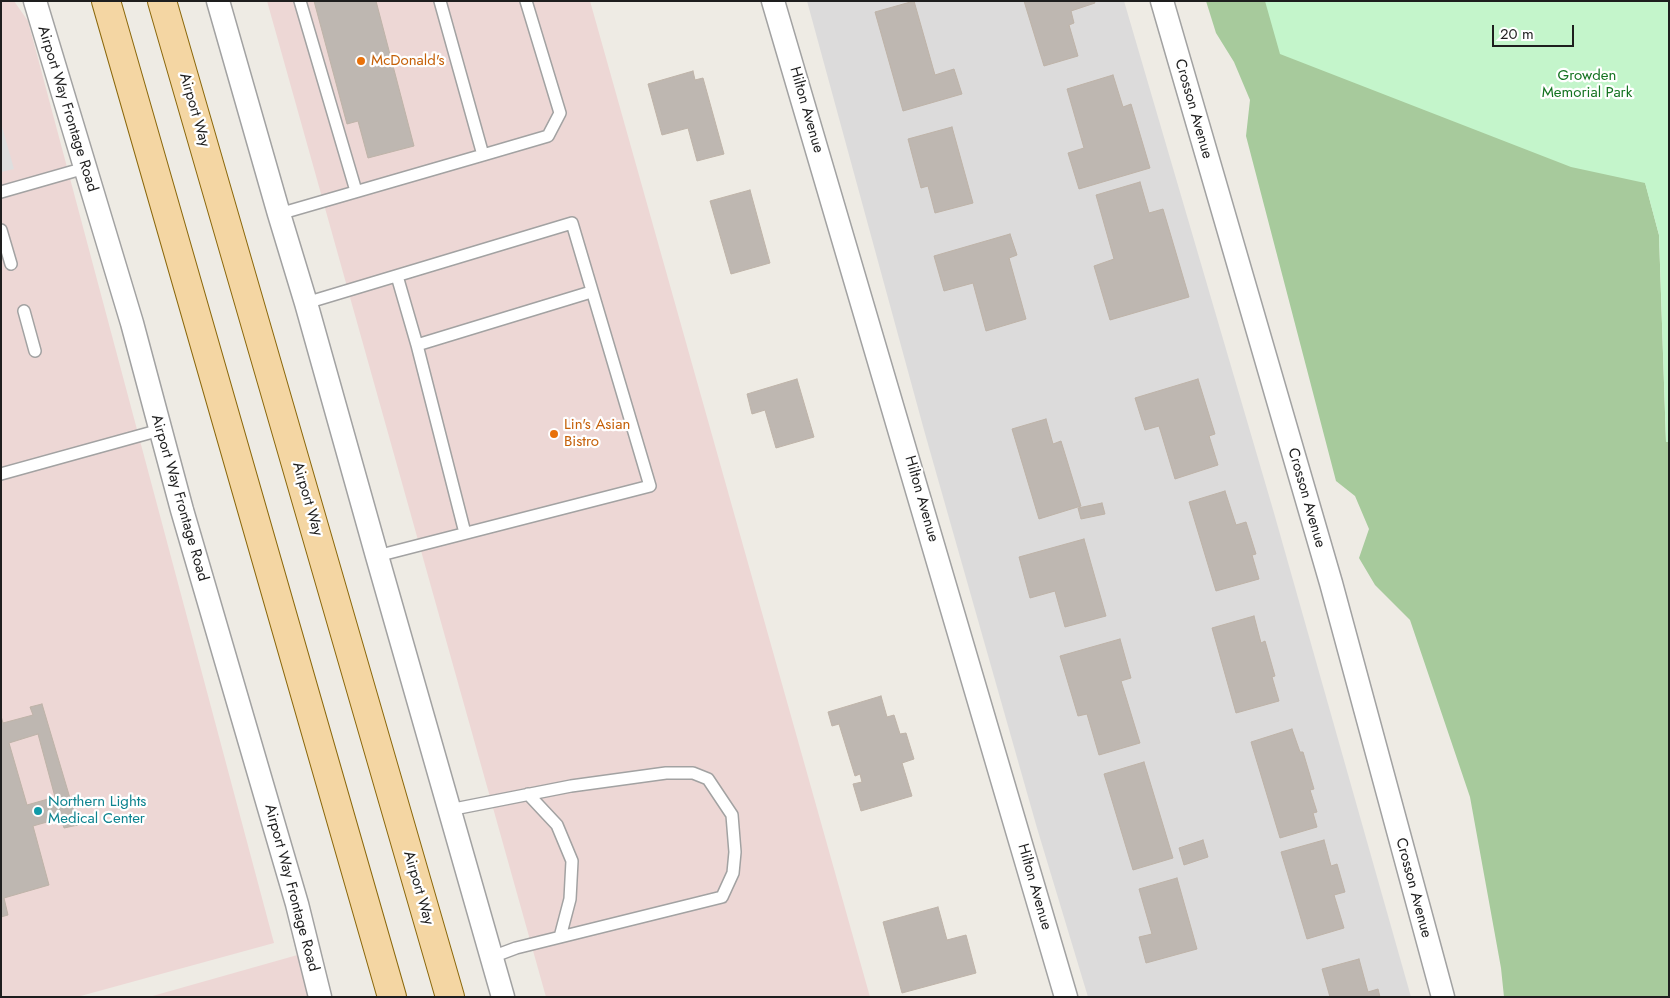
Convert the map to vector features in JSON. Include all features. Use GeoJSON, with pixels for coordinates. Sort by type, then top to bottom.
{"type":"FeatureCollection","features":[{"type":"Feature","properties":{"kind":"main road"},"geometry":{"type":"LineString","coordinates":[[106,1],[392,997]]}},
{"type":"Feature","properties":{"kind":"main road","name":"Airport Way"},"geometry":{"type":"LineString","coordinates":[[162,1],[450,997]]}},
{"type":"Feature","properties":{"kind":"street","name":"Airport Way Frontage Road"},"geometry":{"type":"LineString","coordinates":[[34,1],[132,323],[182,510],[297,904],[320,997]]}},
{"type":"Feature","properties":{"kind":"street"},"geometry":{"type":"LineString","coordinates":[[218,1],[503,997]]}},
{"type":"Feature","properties":{"kind":"street","name":"Hilton Avenue"},"geometry":{"type":"LineString","coordinates":[[774,1],[1066,997]]}},
{"type":"Feature","properties":{"kind":"street","name":"Crosson Avenue"},"geometry":{"type":"LineString","coordinates":[[1162,1],[1331,583],[1443,997]]}},
{"type":"Feature","properties":{"kind":"lane"},"geometry":{"type":"LineString","coordinates":[[300,1],[356,191]]}},
{"type":"Feature","properties":{"kind":"lane"},"geometry":{"type":"LineString","coordinates":[[440,1],[483,155]]}},
{"type":"Feature","properties":{"kind":"lane"},"geometry":{"type":"LineString","coordinates":[[278,214],[548,136],[560,114],[526,1]]}},
{"type":"Feature","properties":{"kind":"lane"},"geometry":{"type":"LineString","coordinates":[[1,192],[85,168]]}},
{"type":"Feature","properties":{"kind":"lane"},"geometry":{"type":"LineString","coordinates":[[306,304],[572,223],[650,486],[377,556]]}},
{"type":"Feature","properties":{"kind":"lane"},"geometry":{"type":"LineString","coordinates":[[1,230],[11,264]]}},
{"type":"Feature","properties":{"kind":"lane"},"geometry":{"type":"LineString","coordinates":[[397,276],[417,345],[465,533]]}},
{"type":"Feature","properties":{"kind":"lane"},"geometry":{"type":"LineString","coordinates":[[417,345],[591,292]]}},
{"type":"Feature","properties":{"kind":"lane"},"geometry":{"type":"LineString","coordinates":[[24,310],[36,351]]}},
{"type":"Feature","properties":{"kind":"lane"},"geometry":{"type":"LineString","coordinates":[[1,474],[160,430]]}},
{"type":"Feature","properties":{"kind":"lane"},"geometry":{"type":"LineString","coordinates":[[449,810],[570,786],[666,773],[693,773],[708,779],[732,815],[735,852],[733,873],[722,897],[516,948],[492,956]]}},
{"type":"Feature","properties":{"kind":"lane"},"geometry":{"type":"LineString","coordinates":[[528,794],[557,824],[572,861],[570,899],[560,937]]}},
{"type":"Feature","properties":{"kind":"shaded area"},"geometry":{"type":"Polygon","coordinates":[[[1,1],[14,1],[28,21],[274,943],[77,997],[1,997],[1,1]]]}},
{"type":"Feature","properties":{"kind":"shaded area"},"geometry":{"type":"Polygon","coordinates":[[[267,1],[590,1],[870,997],[546,997],[267,1]]]}},
{"type":"Feature","properties":{"kind":"shaded area"},"geometry":{"type":"Polygon","coordinates":[[[807,1],[1124,1],[1274,513],[1411,997],[1088,997],[1037,828],[924,430],[807,1]]]}},
{"type":"Feature","properties":{"kind":"shaded area"},"geometry":{"type":"Polygon","coordinates":[[[1,123],[14,169],[1,172],[1,123]]]}},
{"type":"Feature","properties":{"kind":"shaded area"},"geometry":{"type":"Polygon","coordinates":[[[301,954],[313,997],[149,997],[301,954]]]}},
{"type":"Feature","properties":{"kind":"green space"},"geometry":{"type":"Polygon","coordinates":[[[1206,1],[1274,1],[1592,141],[1645,182],[1659,235],[1666,442],[1669,442],[1669,997],[1504,997],[1501,968],[1470,797],[1410,620],[1375,585],[1359,558],[1369,529],[1355,496],[1336,481],[1246,136],[1250,100],[1234,62],[1216,33],[1206,1]]]}},
{"type":"Feature","properties":{"kind":"green space","name":"Growden Memorial Park"},"geometry":{"type":"Polygon","coordinates":[[[1265,1],[1669,1],[1669,442],[1666,442],[1659,235],[1645,183],[1571,167],[1280,54],[1265,1]]]}},
{"type":"Feature","properties":{"kind":"building","name":"McDonald's"},"geometry":{"type":"Polygon","coordinates":[[[314,1],[376,1],[414,146],[368,158],[358,121],[347,124],[314,1]]]}},
{"type":"Feature","properties":{"kind":"building"},"geometry":{"type":"Polygon","coordinates":[[[914,1],[935,75],[954,69],[962,94],[903,111],[875,12],[914,1]]]}},
{"type":"Feature","properties":{"kind":"building"},"geometry":{"type":"Polygon","coordinates":[[[1024,1],[1094,1],[1095,3],[1071,11],[1074,23],[1069,25],[1078,56],[1044,66],[1024,1]]]}},
{"type":"Feature","properties":{"kind":"building"},"geometry":{"type":"Polygon","coordinates":[[[693,71],[695,80],[703,78],[724,154],[697,161],[688,128],[662,135],[648,84],[693,71]]]}},
{"type":"Feature","properties":{"kind":"building"},"geometry":{"type":"Polygon","coordinates":[[[1113,75],[1123,107],[1131,104],[1150,168],[1079,189],[1068,153],[1084,148],[1067,89],[1113,75]]]}},
{"type":"Feature","properties":{"kind":"building"},"geometry":{"type":"Polygon","coordinates":[[[952,127],[973,203],[935,213],[928,186],[921,188],[908,139],[952,127]]]}},
{"type":"Feature","properties":{"kind":"building"},"geometry":{"type":"Polygon","coordinates":[[[1140,182],[1149,213],[1163,209],[1189,297],[1110,320],[1094,266],[1114,259],[1096,195],[1140,182]]]}},
{"type":"Feature","properties":{"kind":"building"},"geometry":{"type":"Polygon","coordinates":[[[750,190],[770,263],[731,274],[710,201],[750,190]]]}},
{"type":"Feature","properties":{"kind":"building"},"geometry":{"type":"Polygon","coordinates":[[[1010,234],[1017,255],[1009,258],[1026,319],[986,331],[973,283],[944,291],[934,256],[1010,234]]]}},
{"type":"Feature","properties":{"kind":"building"},"geometry":{"type":"Polygon","coordinates":[[[797,379],[814,437],[776,448],[765,410],[752,414],[747,394],[797,379]]]}},
{"type":"Feature","properties":{"kind":"building"},"geometry":{"type":"Polygon","coordinates":[[[1198,379],[1215,434],[1209,436],[1218,465],[1175,479],[1159,426],[1145,430],[1135,398],[1198,379]]]}},
{"type":"Feature","properties":{"kind":"building"},"geometry":{"type":"Polygon","coordinates":[[[1046,419],[1053,444],[1061,441],[1081,506],[1039,519],[1012,429],[1046,419]]]}},
{"type":"Feature","properties":{"kind":"building"},"geometry":{"type":"Polygon","coordinates":[[[1225,491],[1236,525],[1246,522],[1256,554],[1252,555],[1259,579],[1216,591],[1189,502],[1225,491]]]}},
{"type":"Feature","properties":{"kind":"building"},"geometry":{"type":"Polygon","coordinates":[[[1102,503],[1105,514],[1081,519],[1078,508],[1102,503]]]}},
{"type":"Feature","properties":{"kind":"building"},"geometry":{"type":"Polygon","coordinates":[[[1084,539],[1106,616],[1065,627],[1055,591],[1030,598],[1019,557],[1084,539]]]}},
{"type":"Feature","properties":{"kind":"building"},"geometry":{"type":"Polygon","coordinates":[[[1254,616],[1261,643],[1265,641],[1275,676],[1272,677],[1279,701],[1236,713],[1212,628],[1254,616]]]}},
{"type":"Feature","properties":{"kind":"building"},"geometry":{"type":"Polygon","coordinates":[[[1120,639],[1131,678],[1121,681],[1140,743],[1099,755],[1087,714],[1078,716],[1060,656],[1120,639]]]}},
{"type":"Feature","properties":{"kind":"building"},"geometry":{"type":"Polygon","coordinates":[[[881,696],[887,717],[894,715],[900,734],[906,733],[914,759],[902,763],[912,796],[861,811],[853,784],[862,782],[860,774],[855,776],[839,724],[832,726],[828,712],[881,696]]]}},
{"type":"Feature","properties":{"kind":"building","name":"Northern Lights Medical Center"},"geometry":{"type":"Polygon","coordinates":[[[42,704],[78,825],[64,828],[61,818],[33,826],[49,885],[4,898],[8,915],[1,917],[1,716],[3,723],[33,715],[30,707],[42,704]],[[38,734],[9,743],[27,805],[55,797],[38,734]]]}},
{"type":"Feature","properties":{"kind":"building"},"geometry":{"type":"Polygon","coordinates":[[[1292,729],[1300,752],[1303,752],[1314,789],[1310,790],[1317,812],[1313,813],[1317,827],[1280,838],[1251,742],[1292,729]]]}},
{"type":"Feature","properties":{"kind":"building"},"geometry":{"type":"Polygon","coordinates":[[[1144,762],[1173,858],[1133,870],[1104,774],[1144,762]]]}},
{"type":"Feature","properties":{"kind":"building"},"geometry":{"type":"Polygon","coordinates":[[[1203,840],[1208,857],[1184,865],[1179,848],[1203,840]]]}},
{"type":"Feature","properties":{"kind":"building"},"geometry":{"type":"Polygon","coordinates":[[[1324,840],[1331,866],[1337,864],[1345,892],[1334,895],[1344,928],[1307,939],[1281,852],[1324,840]]]}},
{"type":"Feature","properties":{"kind":"building"},"geometry":{"type":"Polygon","coordinates":[[[1177,878],[1197,949],[1146,963],[1139,937],[1152,934],[1139,889],[1177,878]]]}},
{"type":"Feature","properties":{"kind":"building"},"geometry":{"type":"Polygon","coordinates":[[[938,907],[947,940],[966,935],[976,973],[902,993],[883,922],[938,907]]]}},
{"type":"Feature","properties":{"kind":"building"},"geometry":{"type":"Polygon","coordinates":[[[1359,959],[1368,992],[1378,989],[1380,997],[1330,997],[1322,969],[1359,959]]]}},
{"type":"Feature","properties":{"kind":"place","name":"McDonald's"},"geometry":{"type":"Point","coordinates":[361,61]}},
{"type":"Feature","properties":{"kind":"place","name":"Lin's Asian Bistro"},"geometry":{"type":"Point","coordinates":[554,434]}},
{"type":"Feature","properties":{"kind":"place","name":"Northern Lights Medical Center"},"geometry":{"type":"Point","coordinates":[38,811]}}]}
